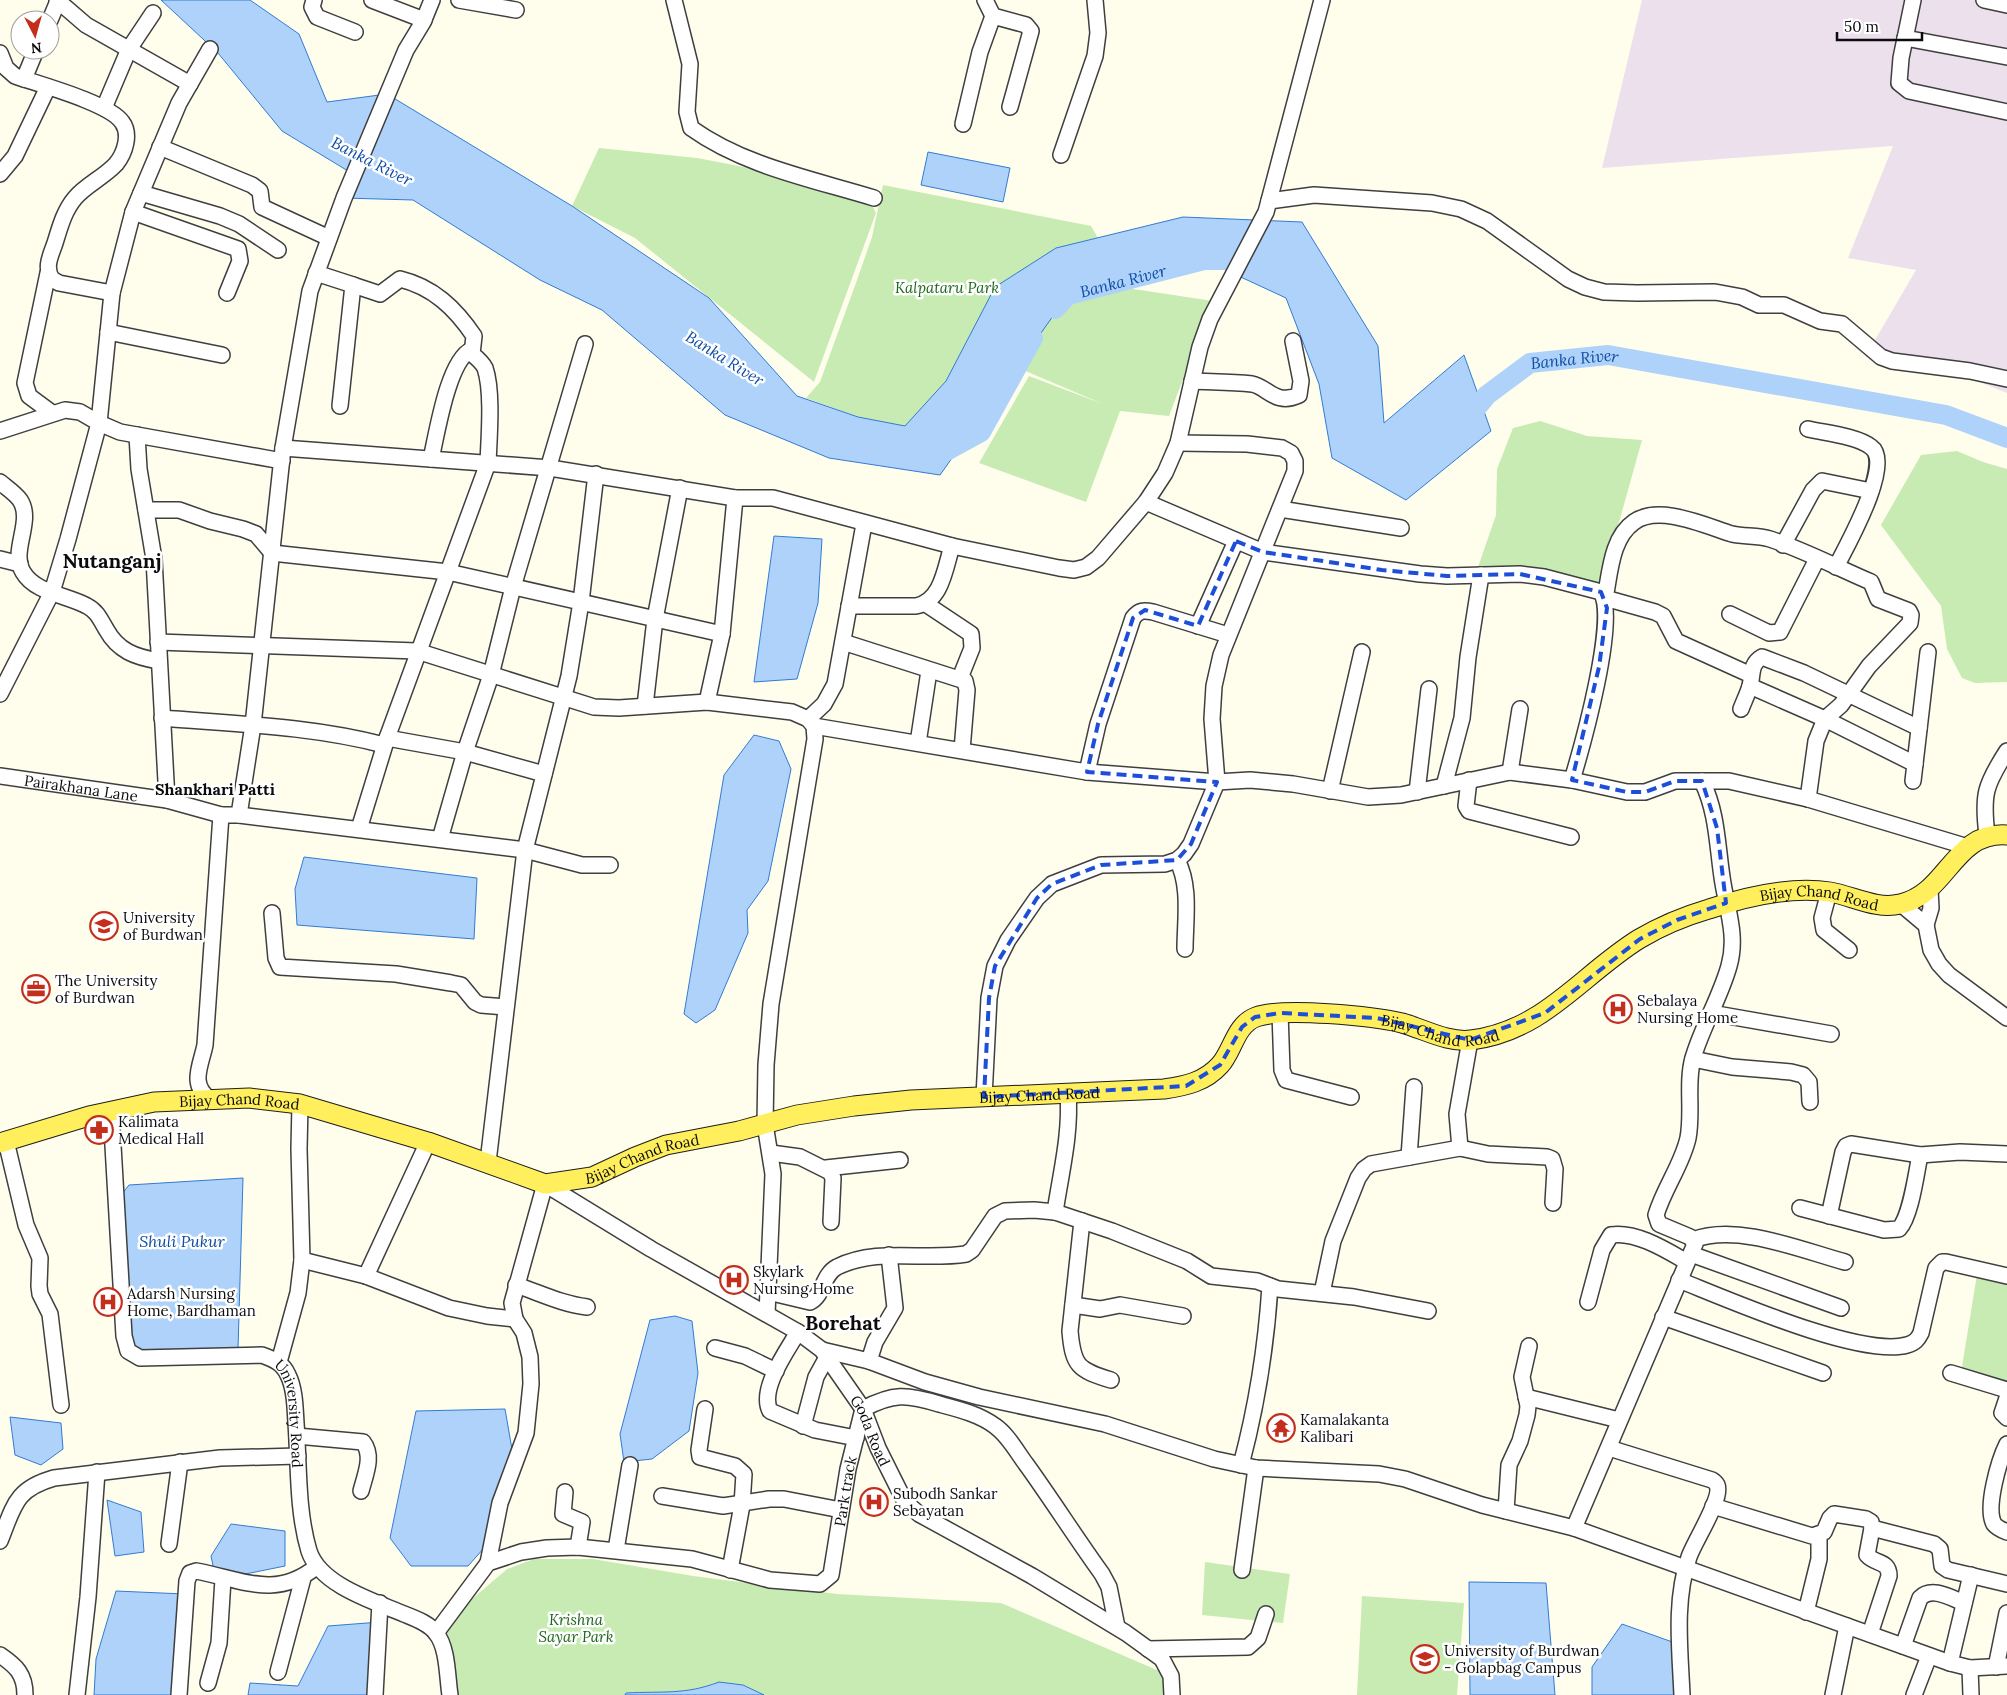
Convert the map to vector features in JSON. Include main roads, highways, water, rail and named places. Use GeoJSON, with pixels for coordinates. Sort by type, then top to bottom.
{"type":"FeatureCollection","features":[{"type":"Feature","properties":{"kind":"main road","name":"Bijay Chand Road"},"geometry":{"type":"LineString","coordinates":[[3,1142],[111,1111],[154,1102],[249,1098],[300,1104],[428,1142],[545,1184],[592,1177],[666,1145],[766,1124],[797,1115],[854,1106],[911,1100],[1164,1089],[1186,1086],[1204,1078],[1220,1065],[1242,1027],[1255,1017],[1280,1013],[1355,1015],[1377,1018],[1450,1039],[1470,1040],[1527,1023],[1545,1013],[1595,971],[1640,939],[1677,920],[1726,903],[1786,892],[1829,892],[1876,904],[1901,904],[1930,890],[1968,847],[1988,835],[2007,836]]}},
{"type":"Feature","properties":{"kind":"water"},"geometry":{"type":"Polygon","coordinates":[[[161,0],[250,0],[299,34],[327,102],[387,94],[572,206],[709,298],[797,396],[858,417],[905,426],[946,381],[995,287],[1056,248],[1183,217],[1302,222],[1378,346],[1384,423],[1464,355],[1491,431],[1406,500],[1332,458],[1319,384],[1286,298],[1204,260],[1068,295],[940,475],[829,458],[725,415],[602,310],[540,280],[413,200],[344,198],[353,174],[282,131],[218,53],[161,0]]]}},
{"type":"Feature","properties":{"kind":"water"},"geometry":{"type":"Polygon","coordinates":[[[928,152],[1010,168],[1003,202],[921,185],[928,152]]]}},
{"type":"Feature","properties":{"kind":"water"},"geometry":{"type":"Polygon","coordinates":[[[774,536],[822,539],[818,603],[797,679],[754,682],[774,536]]]}},
{"type":"Feature","properties":{"kind":"water"},"geometry":{"type":"Polygon","coordinates":[[[754,735],[779,741],[791,769],[768,881],[747,910],[748,933],[715,1010],[696,1023],[684,1014],[724,775],[754,735]]]}},
{"type":"Feature","properties":{"kind":"water"},"geometry":{"type":"Polygon","coordinates":[[[304,857],[477,878],[474,939],[297,925],[295,889],[304,857]]]}},
{"type":"Feature","properties":{"kind":"water","name":"Shuli Pukur"},"geometry":{"type":"Polygon","coordinates":[[[243,1178],[238,1349],[138,1352],[127,1336],[121,1195],[129,1185],[243,1178]]]}},
{"type":"Feature","properties":{"kind":"water"},"geometry":{"type":"Polygon","coordinates":[[[675,1316],[692,1321],[698,1373],[689,1431],[652,1459],[624,1462],[620,1434],[650,1320],[675,1316]]]}},
{"type":"Feature","properties":{"kind":"water"},"geometry":{"type":"Polygon","coordinates":[[[505,1409],[513,1455],[493,1538],[468,1566],[411,1566],[390,1538],[416,1411],[505,1409]]]}},
{"type":"Feature","properties":{"kind":"water"},"geometry":{"type":"Polygon","coordinates":[[[10,1417],[61,1423],[63,1449],[41,1465],[15,1455],[10,1417]]]}},
{"type":"Feature","properties":{"kind":"water"},"geometry":{"type":"Polygon","coordinates":[[[107,1500],[141,1512],[144,1552],[115,1556],[107,1500]]]}},
{"type":"Feature","properties":{"kind":"water"},"geometry":{"type":"Polygon","coordinates":[[[231,1524],[285,1531],[285,1566],[216,1580],[211,1556],[231,1524]]]}},
{"type":"Feature","properties":{"kind":"water"},"geometry":{"type":"Polygon","coordinates":[[[1469,1582],[1546,1583],[1555,1695],[1470,1695],[1469,1582]]]}},
{"type":"Feature","properties":{"kind":"water"},"geometry":{"type":"Polygon","coordinates":[[[116,1591],[184,1594],[174,1695],[94,1695],[96,1659],[116,1591]]]}},
{"type":"Feature","properties":{"kind":"water"},"geometry":{"type":"Polygon","coordinates":[[[380,1622],[379,1695],[248,1695],[250,1683],[298,1686],[328,1626],[380,1622]]]}},
{"type":"Feature","properties":{"kind":"water"},"geometry":{"type":"Polygon","coordinates":[[[1622,1624],[1678,1644],[1680,1695],[1592,1695],[1592,1667],[1622,1624]]]}},
{"type":"Feature","properties":{"kind":"water"},"geometry":{"type":"Polygon","coordinates":[[[719,1682],[743,1685],[764,1695],[625,1695],[626,1693],[684,1691],[719,1682]]]}},
{"type":"Feature","properties":{"kind":"waterway","name":"Banka River"},"geometry":{"type":"LineString","coordinates":[[1055,309],[1068,295],[1204,260],[1230,260]]}},
{"type":"Feature","properties":{"kind":"waterway","name":"Banka River"},"geometry":{"type":"LineString","coordinates":[[939,455],[981,432],[1033,338]]}},
{"type":"Feature","properties":{"kind":"waterway","name":"Banka River"},"geometry":{"type":"LineString","coordinates":[[1463,424],[1487,395],[1530,363],[1608,355],[1946,415],[2007,438]]}},
{"type":"Feature","properties":{"kind":"place","name":"University of Burdwan"},"geometry":{"type":"Point","coordinates":[104,926]}},
{"type":"Feature","properties":{"kind":"place","name":"The University of Burdwan"},"geometry":{"type":"Point","coordinates":[36,989]}},
{"type":"Feature","properties":{"kind":"place","name":"Sebalaya Nursing Home"},"geometry":{"type":"Point","coordinates":[1618,1009]}},
{"type":"Feature","properties":{"kind":"place","name":"Kalimata Medical Hall"},"geometry":{"type":"Point","coordinates":[99,1130]}},
{"type":"Feature","properties":{"kind":"place","name":"Skylark Nursing Home"},"geometry":{"type":"Point","coordinates":[734,1280]}},
{"type":"Feature","properties":{"kind":"place","name":"Adarsh Nursing Home, Bardhaman"},"geometry":{"type":"Point","coordinates":[108,1302]}},
{"type":"Feature","properties":{"kind":"place","name":"Kamalakanta Kalibari"},"geometry":{"type":"Point","coordinates":[1281,1428]}},
{"type":"Feature","properties":{"kind":"place","name":"Subodh Sankar Sebayatan"},"geometry":{"type":"Point","coordinates":[874,1502]}},
{"type":"Feature","properties":{"kind":"place","name":"University of Burdwan - Golapbag Campus"},"geometry":{"type":"Point","coordinates":[1425,1659]}},
{"type":"Feature","properties":{"kind":"district","name":"Nutanganj"},"geometry":{"type":"Point","coordinates":[112,560]}},
{"type":"Feature","properties":{"kind":"district","name":"Shankhari Patti"},"geometry":{"type":"Point","coordinates":[215,789]}},
{"type":"Feature","properties":{"kind":"district","name":"Borehat"},"geometry":{"type":"Point","coordinates":[843,1322]}},
{"type":"Feature","properties":{"kind":"park label","name":"Kalpataru Park"},"geometry":{"type":"Point","coordinates":[947,287]}},
{"type":"Feature","properties":{"kind":"park label","name":"Krishna Sayar Park"},"geometry":{"type":"Point","coordinates":[576,1628]}}]}
